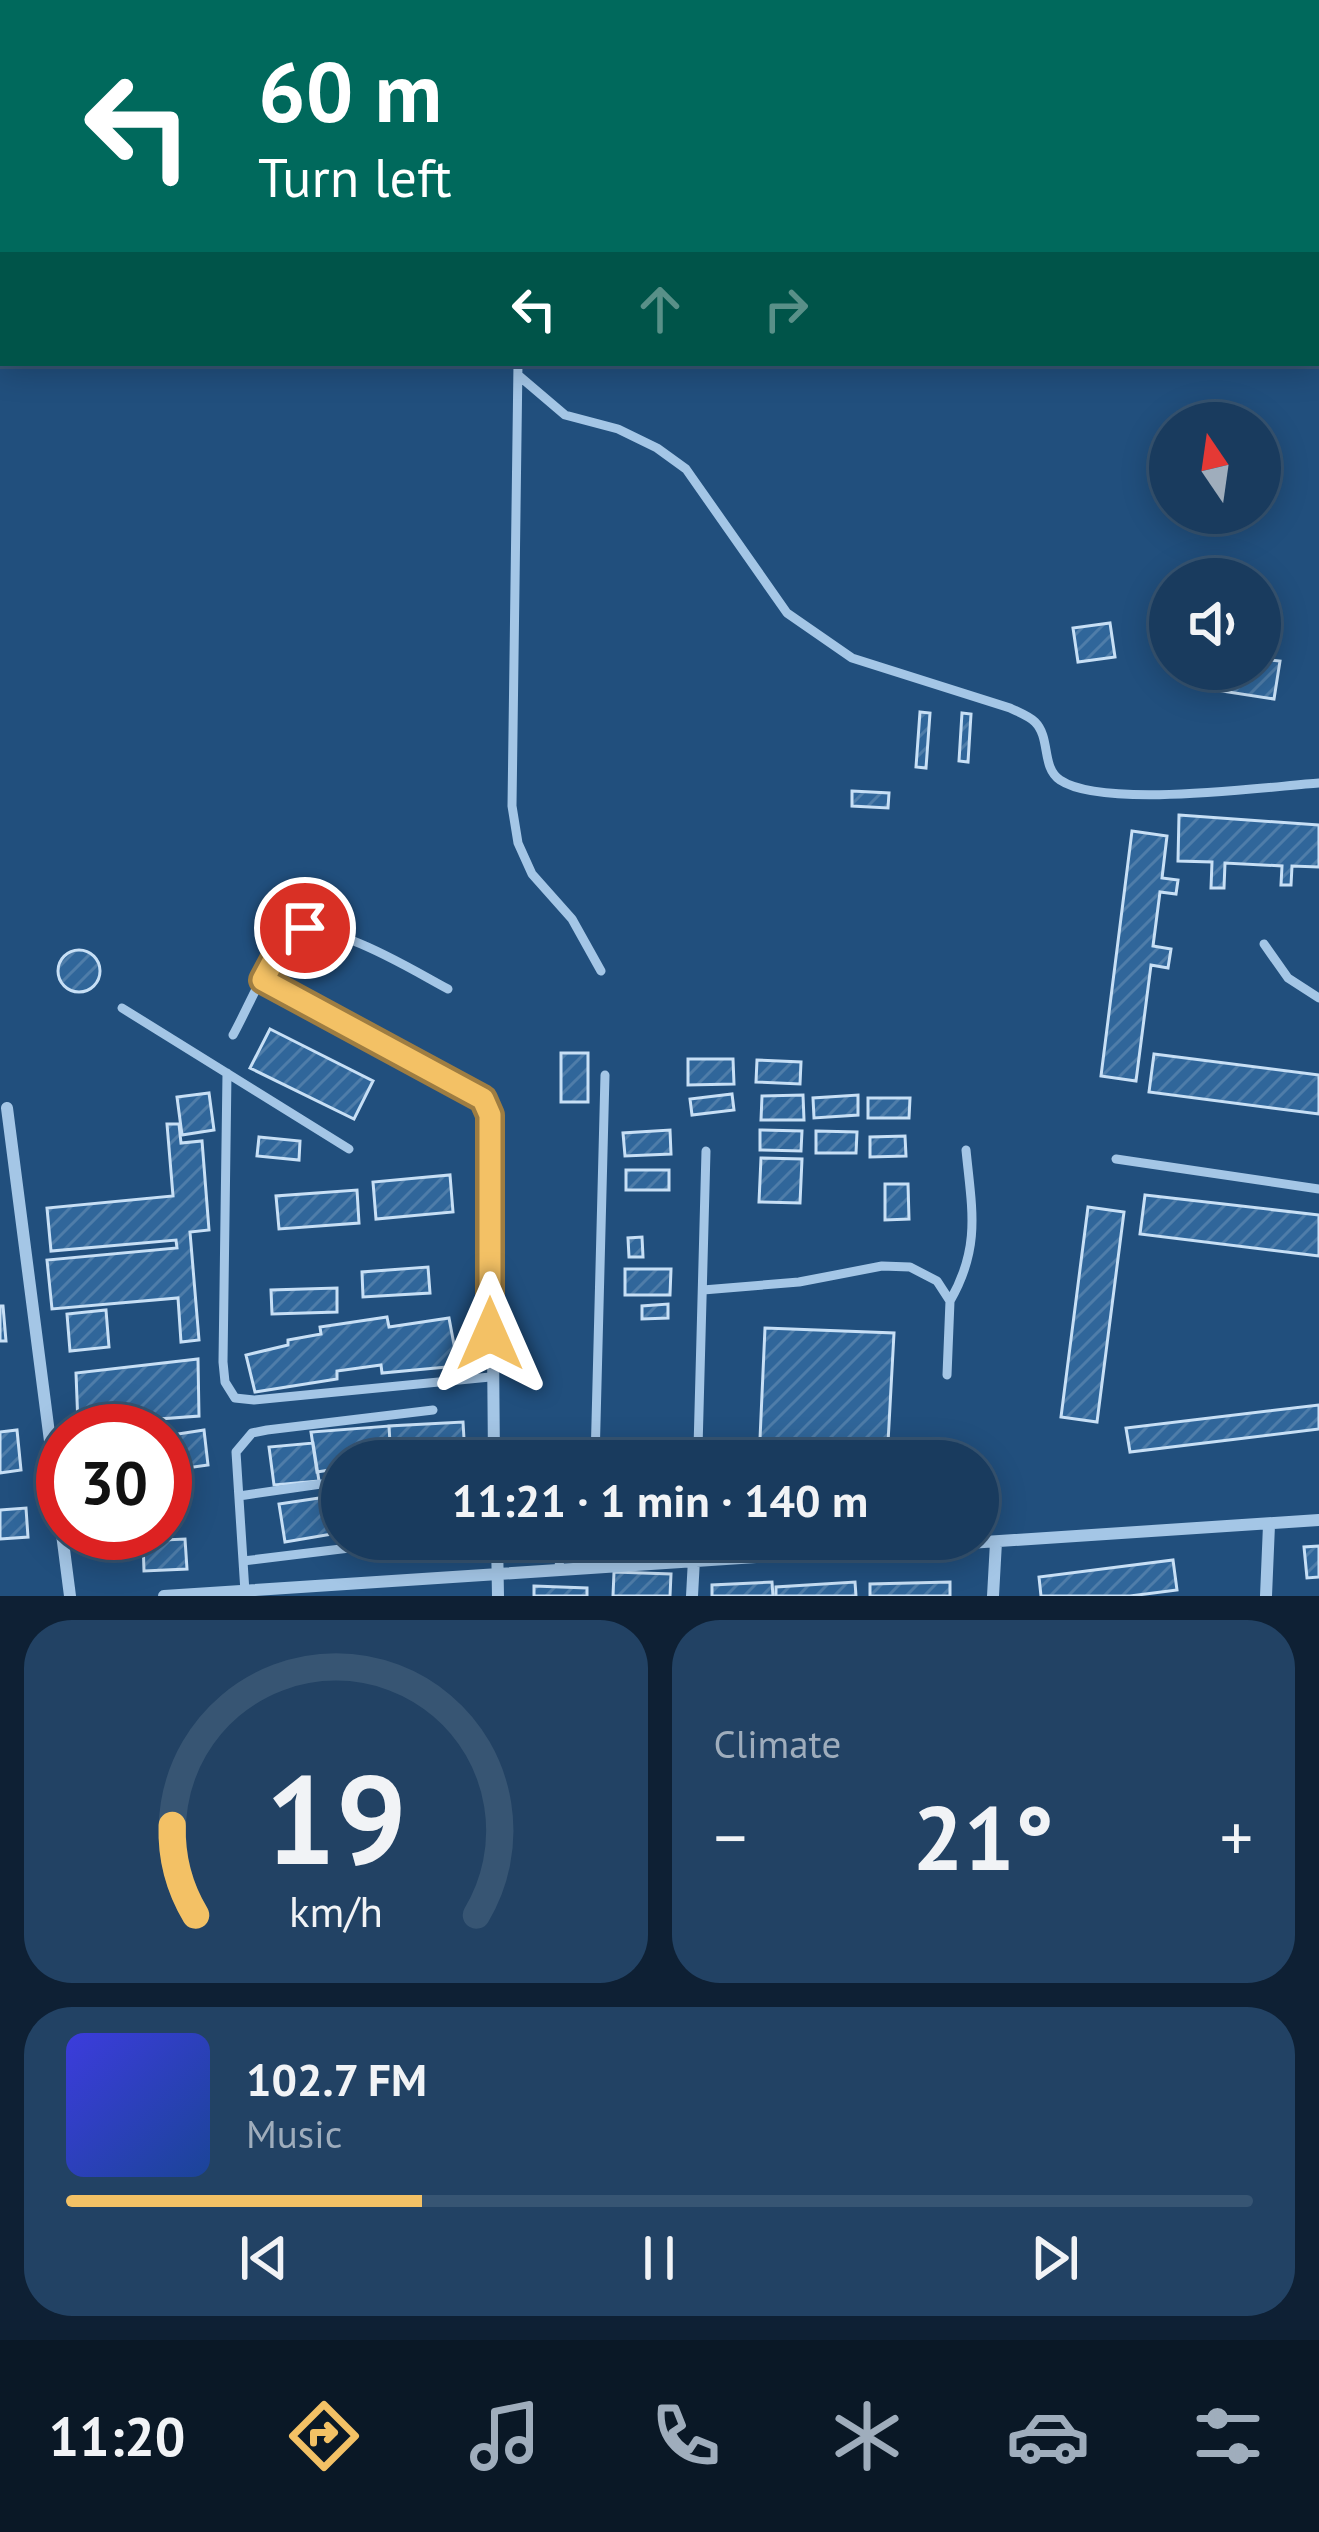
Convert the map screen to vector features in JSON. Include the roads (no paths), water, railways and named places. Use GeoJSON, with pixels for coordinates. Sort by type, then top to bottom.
{"type":"FeatureCollection","features":[{"type":"Feature","properties":{"kind":"street"},"geometry":{"type":"LineString","coordinates":[[7,1108],[70,1596]]}},
{"type":"Feature","properties":{"kind":"street"},"geometry":{"type":"LineString","coordinates":[[490,1115],[493,1440]]}},
{"type":"Feature","properties":{"kind":"street"},"geometry":{"type":"LineString","coordinates":[[999,1542],[1319,1520]]}},
{"type":"Feature","properties":{"kind":"street"},"geometry":{"type":"LineString","coordinates":[[1265,1596],[1269,1525]]}},
{"type":"Feature","properties":{"kind":"street"},"geometry":{"type":"LineString","coordinates":[[497,1596],[498,1560]]}},
{"type":"Feature","properties":{"kind":"street"},"geometry":{"type":"LineString","coordinates":[[164,1596],[680,1560]]}},
{"type":"Feature","properties":{"kind":"street"},"geometry":{"type":"LineString","coordinates":[[692,1596],[694,1560]]}},
{"type":"Feature","properties":{"kind":"street"},"geometry":{"type":"LineString","coordinates":[[993,1596],[996,1560]]}},
{"type":"Feature","properties":{"kind":"lane"},"geometry":{"type":"LineString","coordinates":[[518,369],[565,415],[618,429],[686,469],[788,613],[852,658],[1010,708],[1034,721],[1043,734],[1056,778],[1076,787],[1151,796],[1319,783]]}},
{"type":"Feature","properties":{"kind":"lane"},"geometry":{"type":"LineString","coordinates":[[518,369],[512,806],[518,843],[532,874],[572,920],[601,971]]}},
{"type":"Feature","properties":{"kind":"lane"},"geometry":{"type":"LineString","coordinates":[[233,1035],[285,939],[305,928],[332,932],[448,989]]}},
{"type":"Feature","properties":{"kind":"lane"},"geometry":{"type":"LineString","coordinates":[[1264,944],[1288,978],[1319,998]]}},
{"type":"Feature","properties":{"kind":"lane"},"geometry":{"type":"LineString","coordinates":[[263,980],[472,1090],[483,1099],[490,1115]]}},
{"type":"Feature","properties":{"kind":"lane"},"geometry":{"type":"LineString","coordinates":[[122,1008],[349,1149]]}},
{"type":"Feature","properties":{"kind":"lane"},"geometry":{"type":"LineString","coordinates":[[227,1073],[223,1362],[225,1382],[235,1397],[254,1400],[490,1377]]}},
{"type":"Feature","properties":{"kind":"lane"},"geometry":{"type":"LineString","coordinates":[[596,1440],[605,1075]]}},
{"type":"Feature","properties":{"kind":"lane"},"geometry":{"type":"LineString","coordinates":[[946,1376],[950,1301],[967,1271],[974,1234],[966,1150]]}},
{"type":"Feature","properties":{"kind":"lane"},"geometry":{"type":"LineString","coordinates":[[698,1440],[706,1151]]}},
{"type":"Feature","properties":{"kind":"lane"},"geometry":{"type":"LineString","coordinates":[[1116,1159],[1319,1189]]}},
{"type":"Feature","properties":{"kind":"lane"},"geometry":{"type":"LineString","coordinates":[[703,1290],[800,1282],[882,1266],[910,1267],[937,1281],[950,1301]]}},
{"type":"Feature","properties":{"kind":"lane"},"geometry":{"type":"LineString","coordinates":[[245,1592],[236,1452],[252,1433],[433,1410]]}},
{"type":"Feature","properties":{"kind":"lane"},"geometry":{"type":"LineString","coordinates":[[239,1496],[321,1484]]}},
{"type":"Feature","properties":{"kind":"lane"},"geometry":{"type":"LineString","coordinates":[[243,1561],[321,1551]]}},
{"type":"Feature","properties":{"kind":"lane"},"geometry":{"type":"LineString","coordinates":[[559,1569],[560,1560]]}}]}
